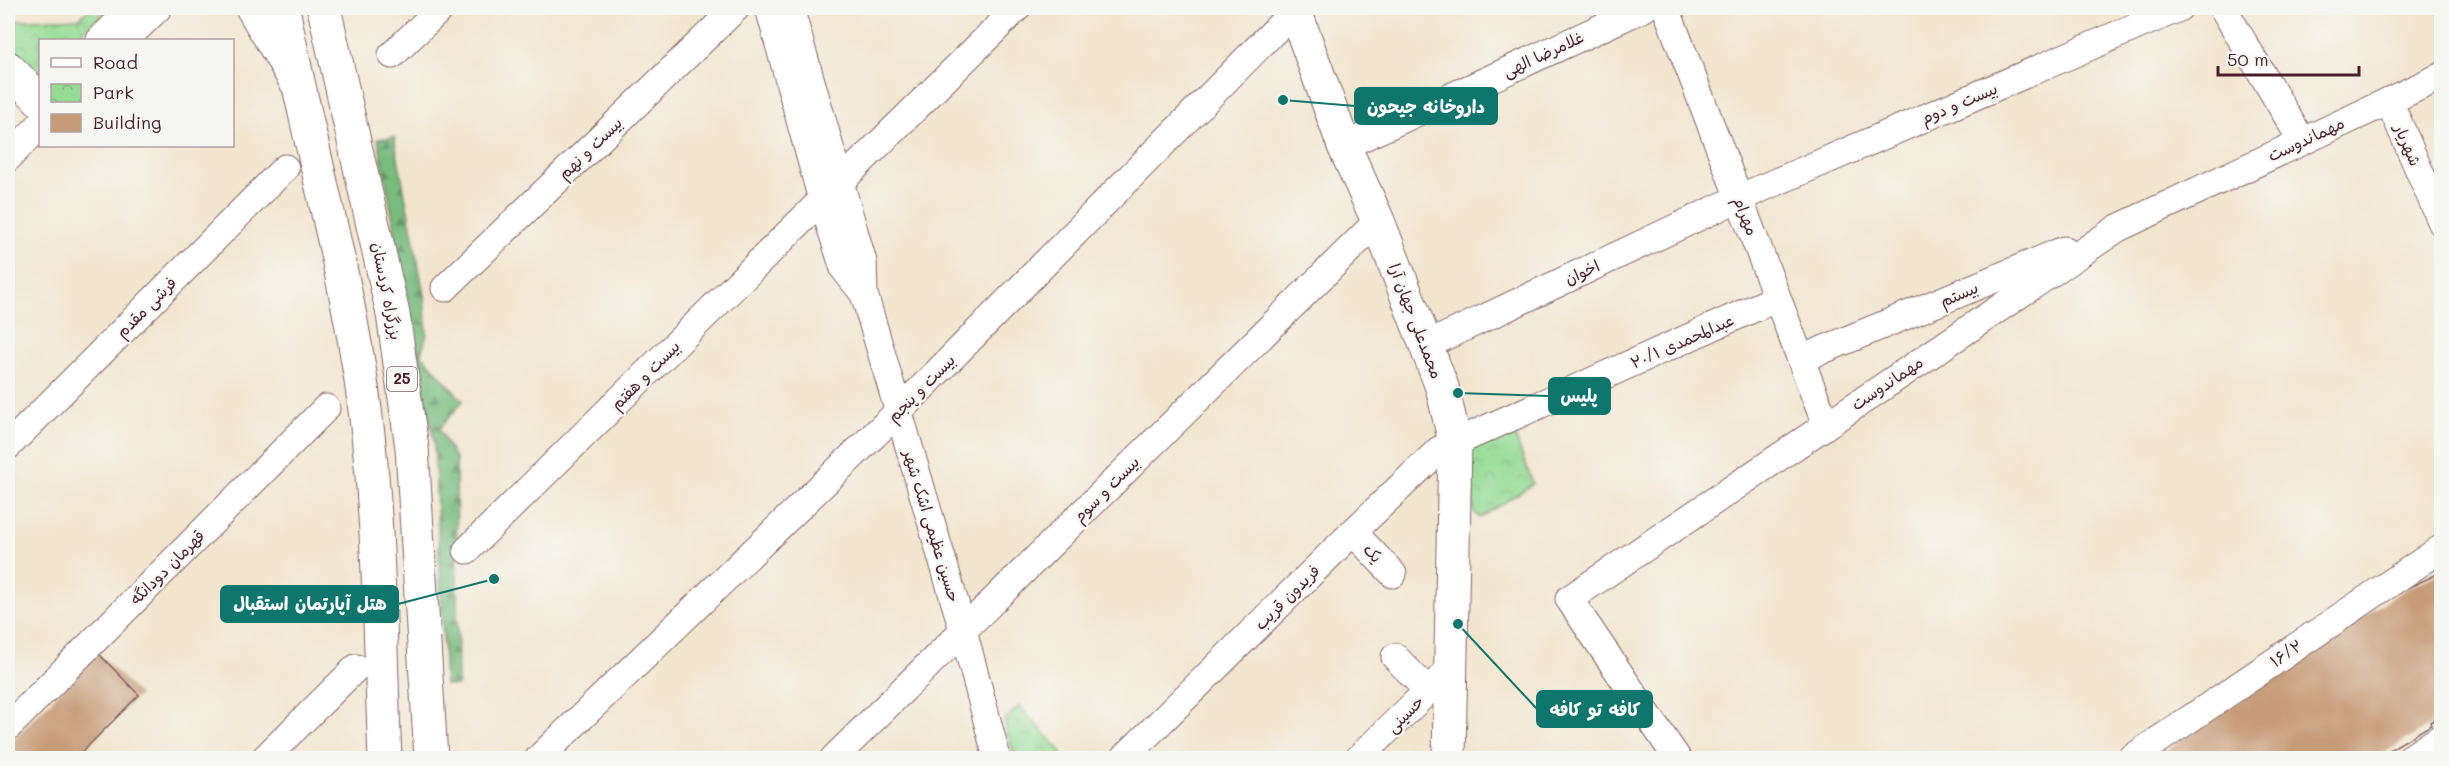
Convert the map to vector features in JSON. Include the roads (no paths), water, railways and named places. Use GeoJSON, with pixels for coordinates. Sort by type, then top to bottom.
{"type":"FeatureCollection","features":[{"type":"Feature","properties":{"kind":"main road","name":"25"},"geometry":{"type":"LineString","coordinates":[[283,8],[298,92],[336,249],[359,367],[372,456],[385,759]]}},
{"type":"Feature","properties":{"kind":"main road","name":"بزرگراه کردستان"},"geometry":{"type":"LineString","coordinates":[[324,8],[393,314],[412,448],[430,759]]}},
{"type":"Feature","properties":{"kind":"main road","name":"محمدعلی جهان آرا"},"geometry":{"type":"LineString","coordinates":[[1294,9],[1344,146],[1378,221],[1442,387],[1455,442],[1439,680],[1449,759]]}},
{"type":"Feature","properties":{"kind":"main road"},"geometry":{"type":"LineString","coordinates":[[8,68],[30,112]]}},
{"type":"Feature","properties":{"kind":"street"},"geometry":{"type":"LineString","coordinates":[[101,39],[133,8]]}},
{"type":"Feature","properties":{"kind":"street"},"geometry":{"type":"LineString","coordinates":[[125,39],[158,8]]}},
{"type":"Feature","properties":{"kind":"street"},"geometry":{"type":"LineString","coordinates":[[249,8],[298,92]]}},
{"type":"Feature","properties":{"kind":"street"},"geometry":{"type":"LineString","coordinates":[[392,55],[441,8]]}},
{"type":"Feature","properties":{"kind":"street","name":"بیست و نهم"},"geometry":{"type":"LineString","coordinates":[[445,288],[736,8]]}},
{"type":"Feature","properties":{"kind":"street","name":"حسین عظیمی اشک شهر"},"geometry":{"type":"LineString","coordinates":[[769,8],[830,191],[863,262],[864,294],[963,630],[997,759]]}},
{"type":"Feature","properties":{"kind":"street","name":"حسین عظیمی اشک شهر"},"geometry":{"type":"LineString","coordinates":[[790,8],[830,191]]}},
{"type":"Feature","properties":{"kind":"street","name":"بیست و هفتم"},"geometry":{"type":"LineString","coordinates":[[467,550],[1017,8]]}},
{"type":"Feature","properties":{"kind":"street","name":"غلامرضا الهی"},"geometry":{"type":"LineString","coordinates":[[1344,146],[1644,8]]}},
{"type":"Feature","properties":{"kind":"street","name":"مهرام"},"geometry":{"type":"LineString","coordinates":[[1666,8],[1826,425]]}},
{"type":"Feature","properties":{"kind":"street","name":"بیست و دوم"},"geometry":{"type":"LineString","coordinates":[[1739,198],[2179,8]]}},
{"type":"Feature","properties":{"kind":"street"},"geometry":{"type":"LineString","coordinates":[[2223,8],[2302,141]]}},
{"type":"Feature","properties":{"kind":"street","name":"بیست و پنجم"},"geometry":{"type":"LineString","coordinates":[[539,759],[898,412],[1294,9]]}},
{"type":"Feature","properties":{"kind":"street"},"geometry":{"type":"LineString","coordinates":[[2389,101],[2442,76]]}},
{"type":"Feature","properties":{"kind":"street","name":"مهماندوست"},"geometry":{"type":"LineString","coordinates":[[1677,759],[1569,599],[2118,228],[2389,101]]}},
{"type":"Feature","properties":{"kind":"street","name":"شهریار"},"geometry":{"type":"LineString","coordinates":[[2389,101],[2442,223]]}},
{"type":"Feature","properties":{"kind":"street"},"geometry":{"type":"LineString","coordinates":[[8,158],[30,112]]}},
{"type":"Feature","properties":{"kind":"street","name":"فرشی مقدم"},"geometry":{"type":"LineString","coordinates":[[8,446],[285,168]]}},
{"type":"Feature","properties":{"kind":"street","name":"اخوان"},"geometry":{"type":"LineString","coordinates":[[1425,346],[1739,198]]}},
{"type":"Feature","properties":{"kind":"street","name":"بیست و سوم"},"geometry":{"type":"LineString","coordinates":[[834,759],[1378,221]]}},
{"type":"Feature","properties":{"kind":"street","name":"بیستم"},"geometry":{"type":"LineString","coordinates":[[1801,359],[2118,228]]}},
{"type":"Feature","properties":{"kind":"street","name":"عبدالمحمدی ۲۰/۱"},"geometry":{"type":"LineString","coordinates":[[1455,442],[1777,298]]}},
{"type":"Feature","properties":{"kind":"street","name":"قهرمان دودانگه"},"geometry":{"type":"LineString","coordinates":[[8,727],[326,408]]}},
{"type":"Feature","properties":{"kind":"street","name":"فریدون قریب"},"geometry":{"type":"LineString","coordinates":[[1124,759],[1353,532],[1434,455],[1455,442]]}},
{"type":"Feature","properties":{"kind":"street","name":"یک"},"geometry":{"type":"LineString","coordinates":[[1353,532],[1393,574]]}},
{"type":"Feature","properties":{"kind":"street","name":"۱۶/۲"},"geometry":{"type":"LineString","coordinates":[[2132,759],[2442,548]]}},
{"type":"Feature","properties":{"kind":"street"},"geometry":{"type":"LineString","coordinates":[[1395,657],[1439,680]]}},
{"type":"Feature","properties":{"kind":"street"},"geometry":{"type":"LineString","coordinates":[[265,759],[356,668]]}},
{"type":"Feature","properties":{"kind":"street","name":"حسینی"},"geometry":{"type":"LineString","coordinates":[[1359,759],[1439,680]]}},
{"type":"Feature","properties":{"kind":"street"},"geometry":{"type":"LineString","coordinates":[[2410,759],[2442,737]]}},
{"type":"Feature","properties":{"kind":"place","name":"داروخانه جیحون"},"geometry":{"type":"Point","coordinates":[1283,100]}},
{"type":"Feature","properties":{"kind":"place","name":"پلیس"},"geometry":{"type":"Point","coordinates":[1458,393]}},
{"type":"Feature","properties":{"kind":"place","name":"هتل آپارتمان استقبال"},"geometry":{"type":"Point","coordinates":[494,579]}},
{"type":"Feature","properties":{"kind":"place","name":"کافه تو کافه"},"geometry":{"type":"Point","coordinates":[1458,624]}}]}
